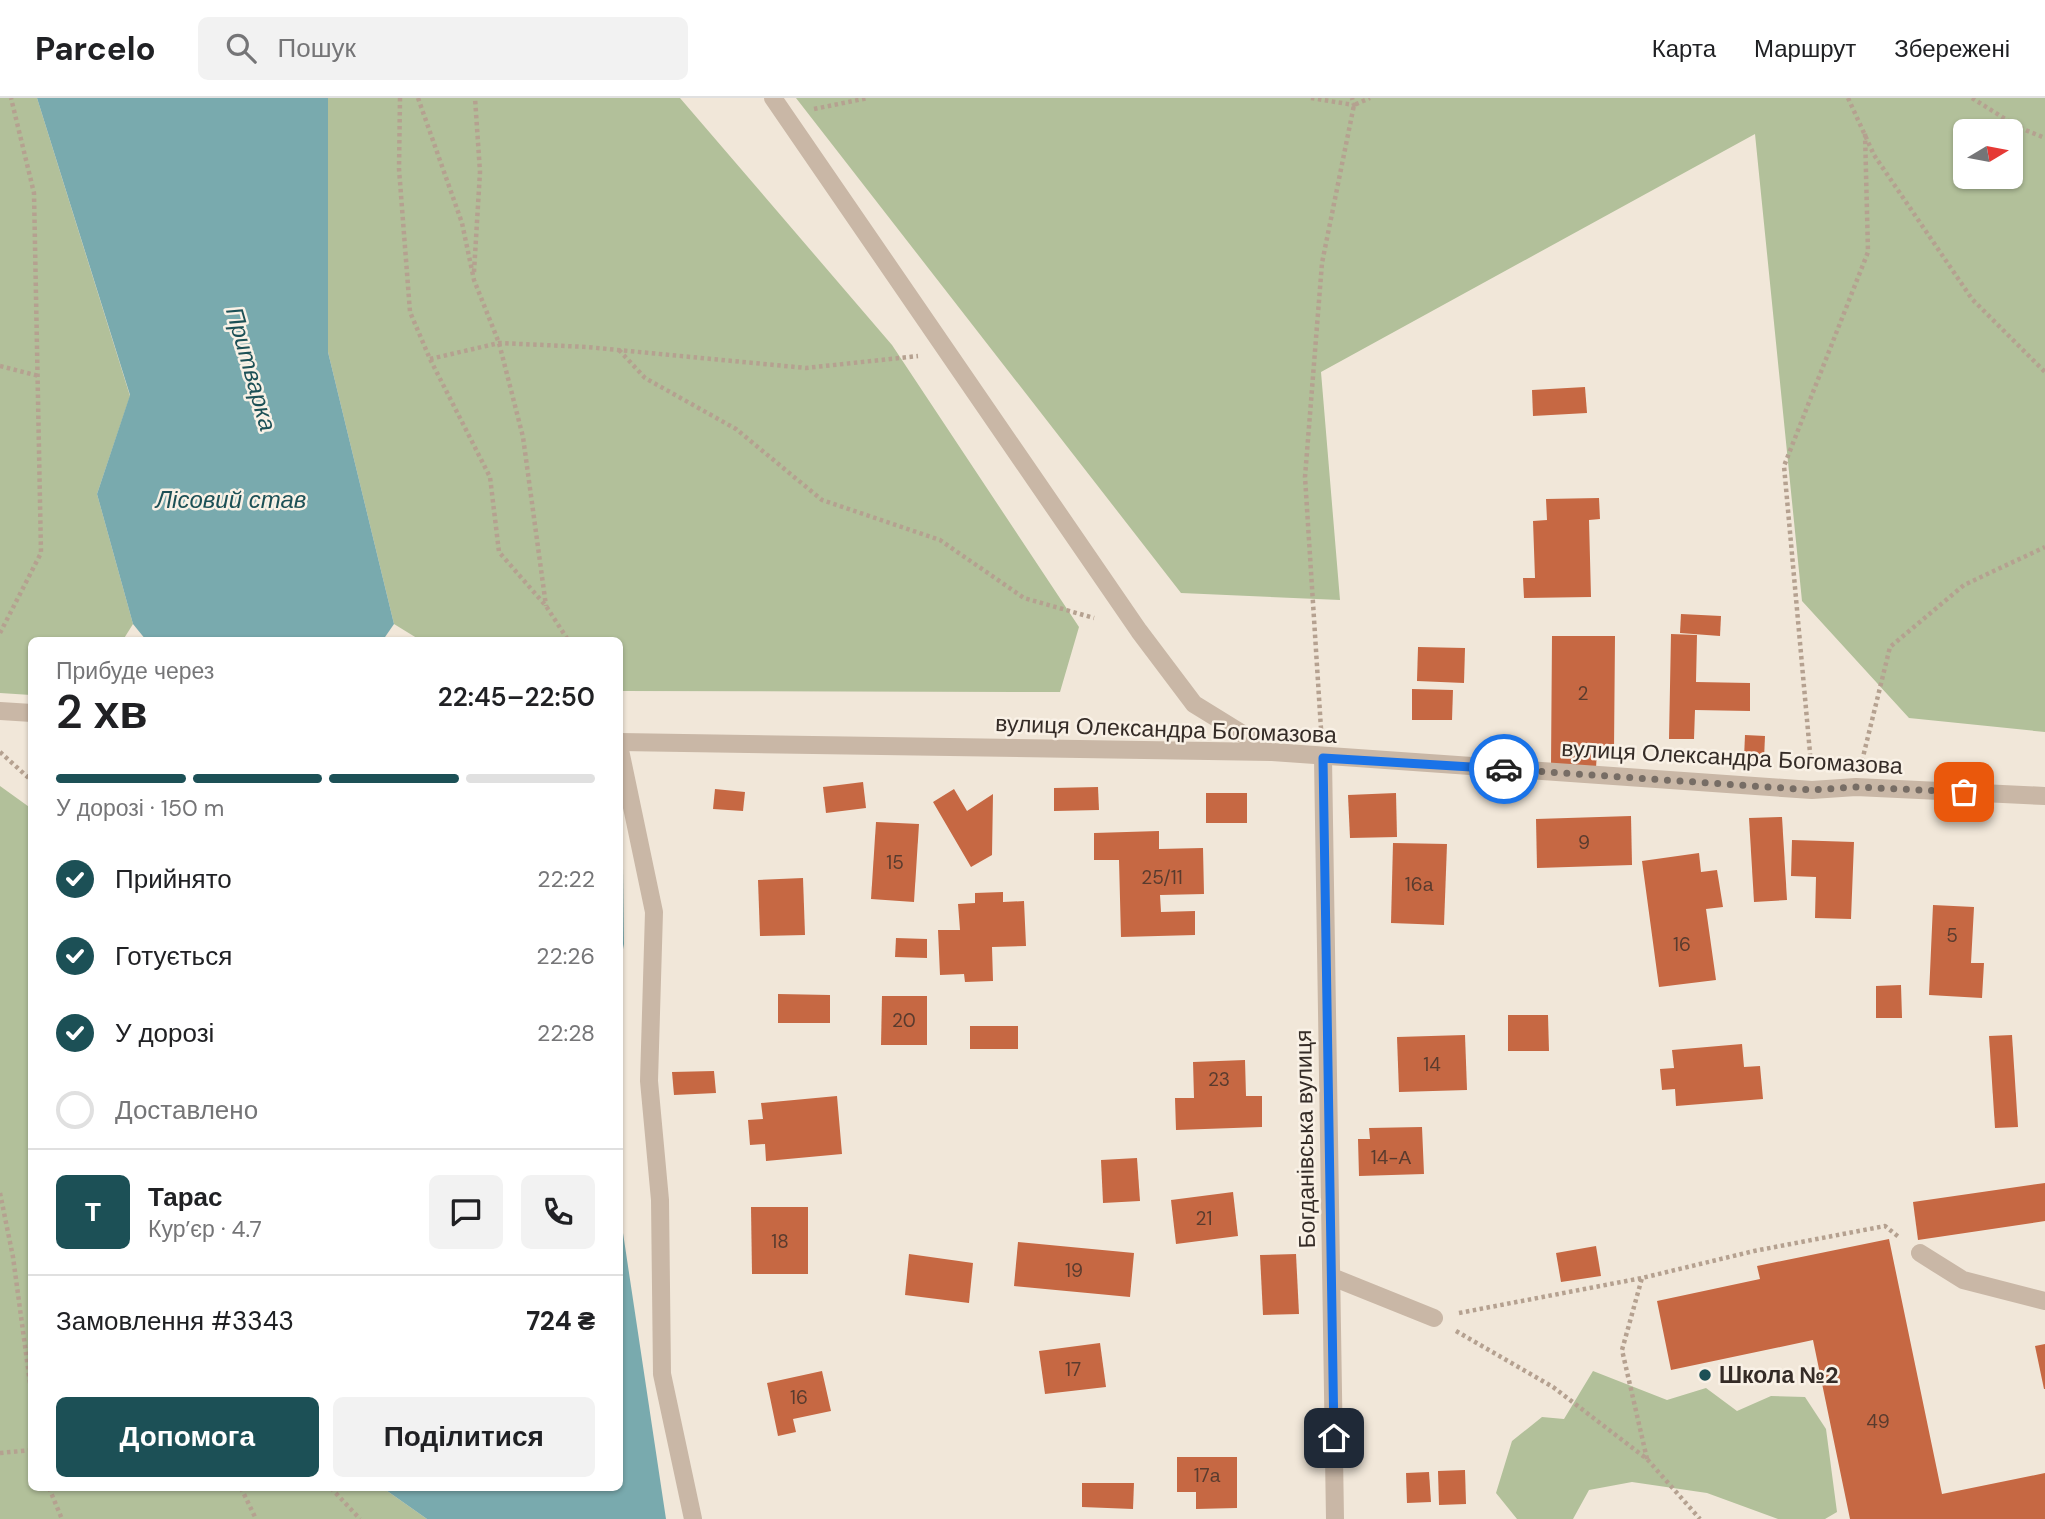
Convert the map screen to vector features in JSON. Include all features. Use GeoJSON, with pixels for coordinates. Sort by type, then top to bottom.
{"type":"FeatureCollection","features":[{"type":"Feature","properties":{"kind":"street"},"geometry":{"type":"LineString","coordinates":[[773,98],[1139,631],[1194,704],[1272,752]]}},
{"type":"Feature","properties":{"kind":"street"},"geometry":{"type":"LineString","coordinates":[[0,710],[28,713]]}},
{"type":"Feature","properties":{"kind":"street","name":"вулиця Олександра Богомазова"},"geometry":{"type":"LineString","coordinates":[[623,743],[1272,752],[1323,758],[1812,790],[1856,787],[2045,796]]}},
{"type":"Feature","properties":{"kind":"street","name":"Богданівська вулиця"},"geometry":{"type":"LineString","coordinates":[[1323,758],[1335,1519]]}},
{"type":"Feature","properties":{"kind":"street"},"geometry":{"type":"LineString","coordinates":[[623,764],[654,912],[649,1081],[660,1200],[662,1374],[694,1519]]}},
{"type":"Feature","properties":{"kind":"street"},"geometry":{"type":"LineString","coordinates":[[1920,1253],[1963,1280],[2045,1301]]}},
{"type":"Feature","properties":{"kind":"street"},"geometry":{"type":"LineString","coordinates":[[1332,1277],[1434,1318]]}},
{"type":"Feature","properties":{"kind":"path"},"geometry":{"type":"LineString","coordinates":[[0,633],[41,553],[34,193],[11,98]]}},
{"type":"Feature","properties":{"kind":"path"},"geometry":{"type":"LineString","coordinates":[[400,98],[399,169],[410,312],[430,359],[490,477],[499,552],[546,606],[566,637]]}},
{"type":"Feature","properties":{"kind":"path"},"geometry":{"type":"LineString","coordinates":[[418,98],[462,223],[474,280],[499,343],[523,437],[546,606]]}},
{"type":"Feature","properties":{"kind":"path"},"geometry":{"type":"LineString","coordinates":[[474,280],[480,172],[475,98]]}},
{"type":"Feature","properties":{"kind":"path"},"geometry":{"type":"LineString","coordinates":[[787,115],[869,98]]}},
{"type":"Feature","properties":{"kind":"path"},"geometry":{"type":"LineString","coordinates":[[1311,98],[1354,105],[1370,98]]}},
{"type":"Feature","properties":{"kind":"path"},"geometry":{"type":"LineString","coordinates":[[1323,758],[1305,477],[1321,263],[1354,105],[1352,98]]}},
{"type":"Feature","properties":{"kind":"path"},"geometry":{"type":"LineString","coordinates":[[1848,98],[1874,155],[1972,299],[2045,372]]}},
{"type":"Feature","properties":{"kind":"path"},"geometry":{"type":"LineString","coordinates":[[1972,98],[2018,127],[2045,138]]}},
{"type":"Feature","properties":{"kind":"path"},"geometry":{"type":"LineString","coordinates":[[1812,790],[1802,639],[1784,466],[1868,251],[1865,133]]}},
{"type":"Feature","properties":{"kind":"path"},"geometry":{"type":"LineString","coordinates":[[430,359],[499,343],[619,350],[806,368],[950,353]]}},
{"type":"Feature","properties":{"kind":"path"},"geometry":{"type":"LineString","coordinates":[[619,350],[645,377],[736,429],[822,500],[940,540],[1024,598],[1139,631]]}},
{"type":"Feature","properties":{"kind":"path"},"geometry":{"type":"LineString","coordinates":[[0,366],[38,376]]}},
{"type":"Feature","properties":{"kind":"path"},"geometry":{"type":"LineString","coordinates":[[1856,787],[1890,647],[1964,585],[2045,547]]}},
{"type":"Feature","properties":{"kind":"path"},"geometry":{"type":"LineString","coordinates":[[0,752],[28,777]]}},
{"type":"Feature","properties":{"kind":"path"},"geometry":{"type":"LineString","coordinates":[[0,1193],[13,1257],[28,1368]]}},
{"type":"Feature","properties":{"kind":"path"},"geometry":{"type":"LineString","coordinates":[[1434,1318],[1642,1278],[1754,1251],[1885,1226],[1920,1253]]}},
{"type":"Feature","properties":{"kind":"path"},"geometry":{"type":"LineString","coordinates":[[1642,1278],[1622,1350],[1647,1459]]}},
{"type":"Feature","properties":{"kind":"path"},"geometry":{"type":"LineString","coordinates":[[1434,1318],[1553,1387],[1647,1459],[1700,1519]]}},
{"type":"Feature","properties":{"kind":"path"},"geometry":{"type":"LineString","coordinates":[[0,1454],[28,1450]]}},
{"type":"Feature","properties":{"kind":"path"},"geometry":{"type":"LineString","coordinates":[[50,1491],[62,1519]]}},
{"type":"Feature","properties":{"kind":"path"},"geometry":{"type":"LineString","coordinates":[[242,1491],[256,1519]]}},
{"type":"Feature","properties":{"kind":"path"},"geometry":{"type":"LineString","coordinates":[[334,1491],[360,1519]]}},
{"type":"Feature","properties":{"kind":"green space"},"geometry":{"type":"Polygon","coordinates":[[[0,98],[37,98],[130,396],[97,494],[133,624],[125,637],[28,637],[28,695],[0,693],[0,98]]]}},
{"type":"Feature","properties":{"kind":"green space"},"geometry":{"type":"Polygon","coordinates":[[[328,98],[680,98],[892,345],[1079,627],[1060,692],[623,691],[623,637],[415,637],[394,624],[328,352],[328,98]]]}},
{"type":"Feature","properties":{"kind":"green space"},"geometry":{"type":"Polygon","coordinates":[[[796,98],[2045,98],[2045,732],[1909,718],[1802,601],[1755,134],[1321,372],[1340,600],[1181,593],[796,98]]]}},
{"type":"Feature","properties":{"kind":"green space"},"geometry":{"type":"Polygon","coordinates":[[[0,786],[28,806],[28,1491],[387,1491],[427,1519],[0,1519],[0,786]]]}},
{"type":"Feature","properties":{"kind":"green space"},"geometry":{"type":"Polygon","coordinates":[[[1593,1371],[1667,1400],[1706,1388],[1737,1411],[1771,1396],[1805,1397],[1826,1429],[1837,1512],[1825,1519],[1778,1519],[1707,1493],[1632,1482],[1589,1490],[1573,1519],[1517,1519],[1496,1493],[1512,1441],[1542,1417],[1564,1419],[1593,1371]]]}},
{"type":"Feature","properties":{"kind":"water","name":"Лісовий став"},"geometry":{"type":"Polygon","coordinates":[[[37,98],[328,98],[328,352],[394,624],[385,637],[144,637],[133,624],[97,494],[130,395],[37,98]]]}},
{"type":"Feature","properties":{"kind":"water"},"geometry":{"type":"Polygon","coordinates":[[[623,867],[624,944],[623,949],[623,867]]]}},
{"type":"Feature","properties":{"kind":"water"},"geometry":{"type":"Polygon","coordinates":[[[623,1233],[666,1519],[427,1519],[387,1491],[623,1491],[623,1233]]]}},
{"type":"Feature","properties":{"kind":"building"},"geometry":{"type":"Polygon","coordinates":[[[1585,387],[1587,413],[1533,416],[1532,390],[1585,387]]]}},
{"type":"Feature","properties":{"kind":"building"},"geometry":{"type":"Polygon","coordinates":[[[1599,498],[1600,519],[1589,520],[1591,597],[1524,598],[1523,578],[1535,578],[1533,521],[1547,520],[1546,499],[1599,498]]]}},
{"type":"Feature","properties":{"kind":"building"},"geometry":{"type":"Polygon","coordinates":[[[1681,614],[1721,616],[1720,636],[1680,633],[1681,614]]]}},
{"type":"Feature","properties":{"kind":"building"},"geometry":{"type":"Polygon","coordinates":[[[1671,634],[1697,635],[1696,682],[1750,683],[1750,711],[1695,710],[1694,739],[1669,739],[1671,634]]]}},
{"type":"Feature","properties":{"kind":"building"},"geometry":{"type":"Polygon","coordinates":[[[1552,636],[1615,636],[1614,749],[1597,749],[1596,769],[1551,768],[1552,636]]]}},
{"type":"Feature","properties":{"kind":"building"},"geometry":{"type":"Polygon","coordinates":[[[1418,647],[1465,648],[1464,683],[1417,681],[1418,647]]]}},
{"type":"Feature","properties":{"kind":"building"},"geometry":{"type":"Polygon","coordinates":[[[1412,689],[1453,690],[1452,720],[1412,720],[1412,689]]]}},
{"type":"Feature","properties":{"kind":"building"},"geometry":{"type":"Polygon","coordinates":[[[1745,735],[1765,736],[1764,759],[1744,758],[1745,735]]]}},
{"type":"Feature","properties":{"kind":"building"},"geometry":{"type":"Polygon","coordinates":[[[863,782],[866,808],[826,813],[823,787],[863,782]]]}},
{"type":"Feature","properties":{"kind":"building"},"geometry":{"type":"Polygon","coordinates":[[[1098,787],[1099,810],[1054,811],[1054,788],[1098,787]]]}},
{"type":"Feature","properties":{"kind":"building"},"geometry":{"type":"Polygon","coordinates":[[[715,789],[745,792],[743,811],[713,809],[715,789]]]}},
{"type":"Feature","properties":{"kind":"building"},"geometry":{"type":"Polygon","coordinates":[[[954,789],[967,811],[993,794],[992,855],[971,867],[933,802],[954,789]]]}},
{"type":"Feature","properties":{"kind":"building"},"geometry":{"type":"Polygon","coordinates":[[[1206,793],[1247,793],[1247,823],[1206,823],[1206,793]]]}},
{"type":"Feature","properties":{"kind":"building"},"geometry":{"type":"Polygon","coordinates":[[[1396,793],[1397,837],[1350,838],[1348,795],[1396,793]]]}},
{"type":"Feature","properties":{"kind":"building"},"geometry":{"type":"Polygon","coordinates":[[[1631,816],[1632,865],[1537,868],[1536,819],[1631,816]]]}},
{"type":"Feature","properties":{"kind":"building"},"geometry":{"type":"Polygon","coordinates":[[[1782,817],[1787,900],[1754,902],[1749,818],[1782,817]]]}},
{"type":"Feature","properties":{"kind":"building"},"geometry":{"type":"Polygon","coordinates":[[[876,822],[919,824],[914,902],[871,899],[876,822]]]}},
{"type":"Feature","properties":{"kind":"building"},"geometry":{"type":"Polygon","coordinates":[[[1159,831],[1159,849],[1203,848],[1204,894],[1160,895],[1161,912],[1195,911],[1195,935],[1121,937],[1119,860],[1094,860],[1094,833],[1159,831]]]}},
{"type":"Feature","properties":{"kind":"building"},"geometry":{"type":"Polygon","coordinates":[[[1792,840],[1854,842],[1851,919],[1815,918],[1816,877],[1791,876],[1792,840]]]}},
{"type":"Feature","properties":{"kind":"building"},"geometry":{"type":"Polygon","coordinates":[[[1393,843],[1447,844],[1444,925],[1391,923],[1393,843]]]}},
{"type":"Feature","properties":{"kind":"building"},"geometry":{"type":"Polygon","coordinates":[[[1699,853],[1701,872],[1717,870],[1723,907],[1706,909],[1716,980],[1659,987],[1642,861],[1699,853]]]}},
{"type":"Feature","properties":{"kind":"building"},"geometry":{"type":"Polygon","coordinates":[[[803,878],[805,935],[760,936],[758,880],[803,878]]]}},
{"type":"Feature","properties":{"kind":"building"},"geometry":{"type":"Polygon","coordinates":[[[1003,892],[1003,902],[1024,901],[1026,946],[992,947],[993,981],[965,982],[964,974],[940,975],[938,930],[960,930],[958,904],[975,903],[975,893],[1003,892]]]}},
{"type":"Feature","properties":{"kind":"building"},"geometry":{"type":"Polygon","coordinates":[[[1933,905],[1974,907],[1971,963],[1984,963],[1982,998],[1929,995],[1933,905]]]}},
{"type":"Feature","properties":{"kind":"building"},"geometry":{"type":"Polygon","coordinates":[[[896,938],[927,939],[927,958],[895,957],[896,938]]]}},
{"type":"Feature","properties":{"kind":"building"},"geometry":{"type":"Polygon","coordinates":[[[1901,985],[1902,1018],[1876,1018],[1876,986],[1901,985]]]}},
{"type":"Feature","properties":{"kind":"building"},"geometry":{"type":"Polygon","coordinates":[[[778,994],[830,995],[830,1023],[778,1023],[778,994]]]}},
{"type":"Feature","properties":{"kind":"building"},"geometry":{"type":"Polygon","coordinates":[[[882,996],[927,996],[927,1045],[881,1045],[882,996]]]}},
{"type":"Feature","properties":{"kind":"building"},"geometry":{"type":"Polygon","coordinates":[[[1508,1015],[1548,1015],[1549,1051],[1508,1051],[1508,1015]]]}},
{"type":"Feature","properties":{"kind":"building"},"geometry":{"type":"Polygon","coordinates":[[[970,1026],[1018,1026],[1018,1049],[970,1049],[970,1026]]]}},
{"type":"Feature","properties":{"kind":"building"},"geometry":{"type":"Polygon","coordinates":[[[1465,1035],[1467,1090],[1399,1092],[1397,1037],[1465,1035]]]}},
{"type":"Feature","properties":{"kind":"building"},"geometry":{"type":"Polygon","coordinates":[[[2012,1035],[2018,1127],[1995,1128],[1989,1036],[2012,1035]]]}},
{"type":"Feature","properties":{"kind":"building"},"geometry":{"type":"Polygon","coordinates":[[[1742,1044],[1744,1067],[1760,1066],[1763,1099],[1676,1106],[1675,1089],[1662,1090],[1660,1069],[1674,1068],[1672,1050],[1742,1044]]]}},
{"type":"Feature","properties":{"kind":"building"},"geometry":{"type":"Polygon","coordinates":[[[1245,1060],[1246,1096],[1262,1096],[1262,1127],[1176,1130],[1175,1098],[1194,1098],[1193,1062],[1245,1060]]]}},
{"type":"Feature","properties":{"kind":"building"},"geometry":{"type":"Polygon","coordinates":[[[714,1071],[716,1093],[674,1095],[672,1072],[714,1071]]]}},
{"type":"Feature","properties":{"kind":"building"},"geometry":{"type":"Polygon","coordinates":[[[837,1096],[842,1154],[766,1161],[765,1144],[750,1145],[748,1120],[763,1119],[761,1103],[837,1096]]]}},
{"type":"Feature","properties":{"kind":"building"},"geometry":{"type":"Polygon","coordinates":[[[1422,1127],[1424,1174],[1359,1176],[1358,1139],[1370,1139],[1369,1128],[1422,1127]]]}},
{"type":"Feature","properties":{"kind":"building"},"geometry":{"type":"Polygon","coordinates":[[[1137,1158],[1140,1201],[1103,1203],[1101,1160],[1137,1158]]]}},
{"type":"Feature","properties":{"kind":"building"},"geometry":{"type":"Polygon","coordinates":[[[2045,1183],[2045,1221],[1918,1240],[1913,1202],[2045,1183]]]}},
{"type":"Feature","properties":{"kind":"building"},"geometry":{"type":"Polygon","coordinates":[[[1233,1192],[1238,1236],[1176,1244],[1171,1200],[1233,1192]]]}},
{"type":"Feature","properties":{"kind":"building"},"geometry":{"type":"Polygon","coordinates":[[[751,1207],[808,1207],[808,1274],[752,1274],[751,1207]]]}},
{"type":"Feature","properties":{"kind":"building"},"geometry":{"type":"Polygon","coordinates":[[[1889,1239],[1942,1494],[2045,1473],[2045,1519],[1850,1519],[1813,1340],[1671,1370],[1657,1301],[1760,1279],[1757,1266],[1889,1239]]]}},
{"type":"Feature","properties":{"kind":"building"},"geometry":{"type":"Polygon","coordinates":[[[1018,1242],[1134,1253],[1130,1297],[1014,1286],[1018,1242]]]}},
{"type":"Feature","properties":{"kind":"building"},"geometry":{"type":"Polygon","coordinates":[[[1596,1246],[1601,1276],[1561,1282],[1556,1253],[1596,1246]]]}},
{"type":"Feature","properties":{"kind":"building"},"geometry":{"type":"Polygon","coordinates":[[[909,1254],[973,1263],[969,1303],[905,1295],[909,1254]]]}},
{"type":"Feature","properties":{"kind":"building"},"geometry":{"type":"Polygon","coordinates":[[[1296,1254],[1299,1314],[1263,1315],[1260,1255],[1296,1254]]]}},
{"type":"Feature","properties":{"kind":"building"},"geometry":{"type":"Polygon","coordinates":[[[1100,1343],[1106,1387],[1045,1394],[1039,1351],[1100,1343]]]}},
{"type":"Feature","properties":{"kind":"building"},"geometry":{"type":"Polygon","coordinates":[[[2045,1344],[2045,1389],[2044,1389],[2035,1346],[2045,1344]]]}},
{"type":"Feature","properties":{"kind":"building"},"geometry":{"type":"Polygon","coordinates":[[[822,1371],[831,1411],[793,1419],[796,1432],[778,1436],[767,1383],[822,1371]]]}},
{"type":"Feature","properties":{"kind":"building"},"geometry":{"type":"Polygon","coordinates":[[[1177,1457],[1237,1457],[1237,1508],[1196,1509],[1196,1492],[1177,1492],[1177,1457]]]}},
{"type":"Feature","properties":{"kind":"building"},"geometry":{"type":"Polygon","coordinates":[[[1465,1470],[1466,1504],[1439,1505],[1438,1471],[1465,1470]]]}},
{"type":"Feature","properties":{"kind":"building"},"geometry":{"type":"Polygon","coordinates":[[[1429,1472],[1431,1502],[1407,1503],[1406,1473],[1429,1472]]]}},
{"type":"Feature","properties":{"kind":"building"},"geometry":{"type":"Polygon","coordinates":[[[1082,1483],[1134,1483],[1133,1509],[1082,1507],[1082,1483]]]}},
{"type":"Feature","properties":{"kind":"way so far"},"geometry":{"type":"LineString","coordinates":[[1504,769],[1812,790],[1856,787],[1964,792]]}},
{"type":"Feature","properties":{"kind":"place","name":"Школа №2"},"geometry":{"type":"Point","coordinates":[1705,1375]}},
{"type":"Feature","properties":{"kind":"route"},"geometry":{"type":"LineString","coordinates":[[1334,1438],[1323,758],[1504,769]]}},
{"type":"Feature","properties":{"kind":"water label","name":"Притварка"},"geometry":{"type":"Point","coordinates":[251,369]}}]}
